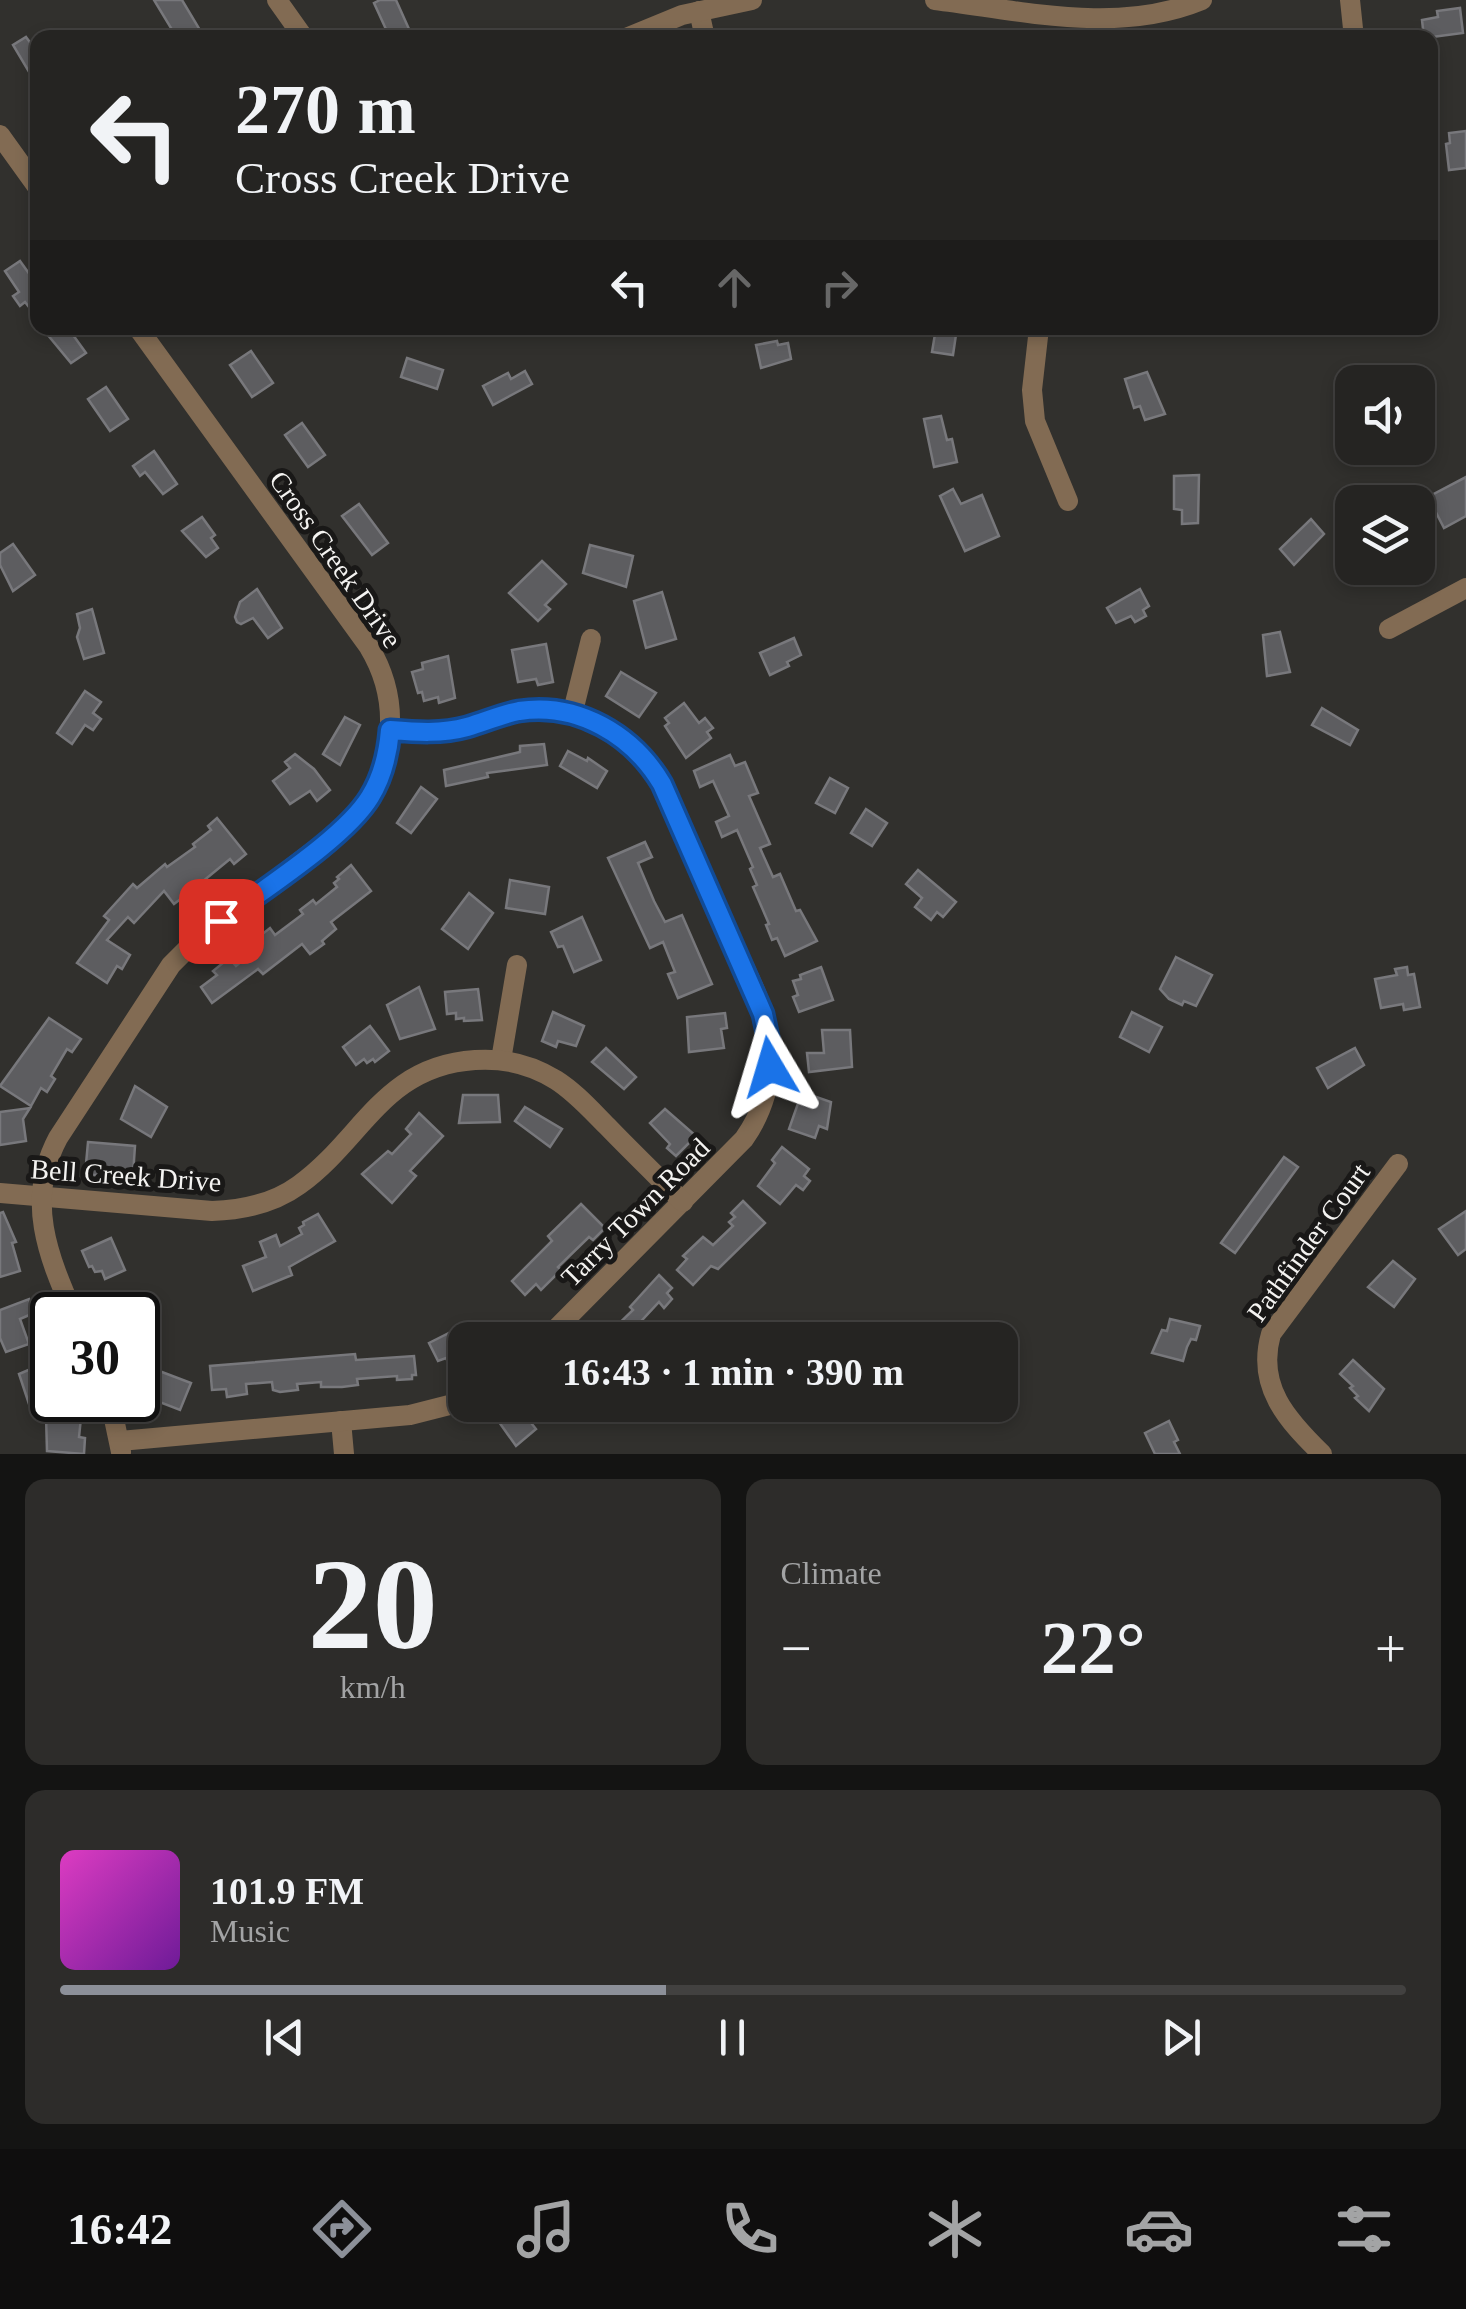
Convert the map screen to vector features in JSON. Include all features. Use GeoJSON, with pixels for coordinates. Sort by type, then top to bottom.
{"type":"FeatureCollection","features":[{"type":"Feature","properties":{"kind":"street"},"geometry":{"type":"LineString","coordinates":[[277,0],[295,30]]}},
{"type":"Feature","properties":{"kind":"street"},"geometry":{"type":"LineString","coordinates":[[643,30],[699,11],[752,0]]}},
{"type":"Feature","properties":{"kind":"street"},"geometry":{"type":"LineString","coordinates":[[936,0],[1076,28],[1166,12],[1202,0]]}},
{"type":"Feature","properties":{"kind":"street"},"geometry":{"type":"LineString","coordinates":[[1350,0],[1353,30]]}},
{"type":"Feature","properties":{"kind":"street"},"geometry":{"type":"LineString","coordinates":[[699,11],[703,30]]}},
{"type":"Feature","properties":{"kind":"street"},"geometry":{"type":"LineString","coordinates":[[0,135],[30,177]]}},
{"type":"Feature","properties":{"kind":"street","name":"Cross Creek Drive"},"geometry":{"type":"LineString","coordinates":[[65,1292],[44,1242],[40,1196],[46,1165],[58,1138],[164,973],[194,942],[355,816],[378,781],[388,754],[390,730],[386,687],[369,647],[143,335]]}},
{"type":"Feature","properties":{"kind":"street"},"geometry":{"type":"LineString","coordinates":[[1037,335],[1032,390],[1035,422],[1068,501]]}},
{"type":"Feature","properties":{"kind":"street"},"geometry":{"type":"LineString","coordinates":[[1389,629],[1466,588]]}},
{"type":"Feature","properties":{"kind":"street"},"geometry":{"type":"LineString","coordinates":[[572,715],[591,638]]}},
{"type":"Feature","properties":{"kind":"street","name":"Tarry Town Road"},"geometry":{"type":"LineString","coordinates":[[390,730],[446,731],[522,711],[572,715],[611,730],[638,750],[651,766],[755,992],[768,1030],[768,1084],[752,1127],[730,1155],[564,1322]]}},
{"type":"Feature","properties":{"kind":"street"},"geometry":{"type":"LineString","coordinates":[[501,1060],[517,965]]}},
{"type":"Feature","properties":{"kind":"street","name":"Bell Creek Drive"},"geometry":{"type":"LineString","coordinates":[[0,1193],[212,1211],[260,1204],[300,1185],[380,1102],[412,1079],[462,1061],[501,1060],[539,1070],[570,1090],[683,1202]]}},
{"type":"Feature","properties":{"kind":"street","name":"Pathfinder Court"},"geometry":{"type":"LineString","coordinates":[[1322,1454],[1280,1408],[1273,1394],[1266,1354],[1271,1334],[1398,1164]]}},
{"type":"Feature","properties":{"kind":"street"},"geometry":{"type":"LineString","coordinates":[[115,1422],[120,1448],[431,1412],[448,1406]]}},
{"type":"Feature","properties":{"kind":"street"},"geometry":{"type":"LineString","coordinates":[[341,1422],[344,1454]]}},
{"type":"Feature","properties":{"kind":"building"},"geometry":{"type":"Polygon","coordinates":[[[154,0],[182,0],[200,30],[172,30],[154,0]]]}},
{"type":"Feature","properties":{"kind":"building"},"geometry":{"type":"Polygon","coordinates":[[[396,0],[409,30],[386,30],[374,3],[396,0]]]}},
{"type":"Feature","properties":{"kind":"building"},"geometry":{"type":"Polygon","coordinates":[[[1460,8],[1463,33],[1438,36],[1438,30],[1423,30],[1422,20],[1438,17],[1437,11],[1460,8]]]}},
{"type":"Feature","properties":{"kind":"building"},"geometry":{"type":"Polygon","coordinates":[[[26,37],[30,42],[30,74],[13,45],[26,37]]]}},
{"type":"Feature","properties":{"kind":"building"},"geometry":{"type":"Polygon","coordinates":[[[1466,131],[1466,168],[1449,170],[1449,133],[1466,131]]]}},
{"type":"Feature","properties":{"kind":"building"},"geometry":{"type":"Polygon","coordinates":[[[20,261],[30,275],[30,306],[25,302],[20,306],[13,296],[19,292],[5,271],[20,261]]]}},
{"type":"Feature","properties":{"kind":"building"},"geometry":{"type":"Polygon","coordinates":[[[48,335],[73,335],[86,353],[71,363],[48,335]]]}},
{"type":"Feature","properties":{"kind":"building"},"geometry":{"type":"Polygon","coordinates":[[[935,335],[956,335],[953,355],[932,352],[935,335]]]}},
{"type":"Feature","properties":{"kind":"building"},"geometry":{"type":"Polygon","coordinates":[[[777,341],[778,345],[788,343],[791,359],[761,368],[756,345],[777,341]]]}},
{"type":"Feature","properties":{"kind":"building"},"geometry":{"type":"Polygon","coordinates":[[[251,351],[273,383],[252,397],[230,365],[251,351]]]}},
{"type":"Feature","properties":{"kind":"building"},"geometry":{"type":"Polygon","coordinates":[[[407,358],[443,370],[437,389],[401,377],[407,358]]]}},
{"type":"Feature","properties":{"kind":"building"},"geometry":{"type":"Polygon","coordinates":[[[525,371],[532,384],[493,405],[483,386],[508,373],[511,379],[525,371]]]}},
{"type":"Feature","properties":{"kind":"building"},"geometry":{"type":"Polygon","coordinates":[[[1147,372],[1165,414],[1145,420],[1140,406],[1134,408],[1125,379],[1147,372]]]}},
{"type":"Feature","properties":{"kind":"building"},"geometry":{"type":"Polygon","coordinates":[[[106,387],[128,419],[110,431],[88,399],[106,387]]]}},
{"type":"Feature","properties":{"kind":"building"},"geometry":{"type":"Polygon","coordinates":[[[941,416],[957,462],[934,467],[924,419],[941,416]]]}},
{"type":"Feature","properties":{"kind":"building"},"geometry":{"type":"Polygon","coordinates":[[[302,423],[325,455],[308,467],[285,435],[302,423]]]}},
{"type":"Feature","properties":{"kind":"building"},"geometry":{"type":"Polygon","coordinates":[[[154,451],[177,484],[163,494],[145,472],[140,476],[133,466],[154,451]]]}},
{"type":"Feature","properties":{"kind":"building"},"geometry":{"type":"Polygon","coordinates":[[[1199,475],[1198,523],[1182,524],[1182,510],[1174,509],[1174,476],[1199,475]]]}},
{"type":"Feature","properties":{"kind":"building"},"geometry":{"type":"Polygon","coordinates":[[[1466,477],[1466,516],[1444,528],[1435,511],[1435,493],[1466,477]]]}},
{"type":"Feature","properties":{"kind":"building"},"geometry":{"type":"Polygon","coordinates":[[[953,489],[961,504],[982,495],[999,536],[965,551],[940,496],[953,489]]]}},
{"type":"Feature","properties":{"kind":"building"},"geometry":{"type":"Polygon","coordinates":[[[359,504],[388,543],[372,555],[342,516],[359,504]]]}},
{"type":"Feature","properties":{"kind":"building"},"geometry":{"type":"Polygon","coordinates":[[[202,517],[215,535],[211,538],[218,548],[206,557],[182,531],[202,517]]]}},
{"type":"Feature","properties":{"kind":"building"},"geometry":{"type":"Polygon","coordinates":[[[1311,519],[1324,534],[1294,565],[1280,549],[1311,519]]]}},
{"type":"Feature","properties":{"kind":"building"},"geometry":{"type":"Polygon","coordinates":[[[13,544],[35,575],[13,591],[0,565],[0,553],[13,544]]]}},
{"type":"Feature","properties":{"kind":"building"},"geometry":{"type":"Polygon","coordinates":[[[590,545],[633,556],[626,587],[583,573],[590,545]]]}},
{"type":"Feature","properties":{"kind":"building"},"geometry":{"type":"Polygon","coordinates":[[[542,561],[566,584],[545,605],[550,609],[538,621],[509,593],[542,561]]]}},
{"type":"Feature","properties":{"kind":"building"},"geometry":{"type":"Polygon","coordinates":[[[257,589],[282,628],[268,638],[253,618],[241,624],[235,617],[240,602],[257,589]]]}},
{"type":"Feature","properties":{"kind":"building"},"geometry":{"type":"Polygon","coordinates":[[[1140,589],[1149,606],[1143,610],[1146,616],[1135,622],[1131,616],[1116,623],[1107,608],[1140,589]]]}},
{"type":"Feature","properties":{"kind":"building"},"geometry":{"type":"Polygon","coordinates":[[[662,592],[676,639],[646,648],[634,601],[662,592]]]}},
{"type":"Feature","properties":{"kind":"building"},"geometry":{"type":"Polygon","coordinates":[[[92,609],[104,653],[84,659],[77,637],[77,614],[92,609]]]}},
{"type":"Feature","properties":{"kind":"building"},"geometry":{"type":"Polygon","coordinates":[[[1280,632],[1290,672],[1267,676],[1263,635],[1280,632]]]}},
{"type":"Feature","properties":{"kind":"building"},"geometry":{"type":"Polygon","coordinates":[[[794,638],[801,655],[770,675],[760,653],[794,638]]]}},
{"type":"Feature","properties":{"kind":"building"},"geometry":{"type":"Polygon","coordinates":[[[546,644],[553,682],[518,682],[512,650],[546,644]]]}},
{"type":"Feature","properties":{"kind":"building"},"geometry":{"type":"Polygon","coordinates":[[[448,656],[455,698],[439,703],[438,697],[424,701],[412,672],[423,669],[422,663],[448,656]]]}},
{"type":"Feature","properties":{"kind":"building"},"geometry":{"type":"Polygon","coordinates":[[[621,672],[656,693],[639,717],[606,696],[621,672]]]}},
{"type":"Feature","properties":{"kind":"building"},"geometry":{"type":"Polygon","coordinates":[[[85,691],[101,702],[93,713],[101,719],[93,730],[85,725],[72,744],[57,733],[85,691]]]}},
{"type":"Feature","properties":{"kind":"building"},"geometry":{"type":"Polygon","coordinates":[[[684,703],[699,723],[705,718],[713,728],[707,732],[711,738],[686,758],[665,726],[669,723],[665,718],[684,703]]]}},
{"type":"Feature","properties":{"kind":"building"},"geometry":{"type":"Polygon","coordinates":[[[1322,708],[1358,730],[1350,745],[1312,725],[1322,708]]]}},
{"type":"Feature","properties":{"kind":"building"},"geometry":{"type":"Polygon","coordinates":[[[345,717],[360,725],[340,765],[323,754],[345,717]]]}},
{"type":"Feature","properties":{"kind":"building"},"geometry":{"type":"Polygon","coordinates":[[[544,744],[547,765],[487,773],[488,777],[446,786],[444,770],[520,752],[520,746],[544,744]]]}},
{"type":"Feature","properties":{"kind":"building"},"geometry":{"type":"Polygon","coordinates":[[[568,751],[607,771],[597,788],[560,766],[568,751]]]}},
{"type":"Feature","properties":{"kind":"building"},"geometry":{"type":"Polygon","coordinates":[[[295,754],[314,769],[330,790],[317,801],[310,791],[290,804],[273,781],[290,768],[285,762],[295,754]]]}},
{"type":"Feature","properties":{"kind":"building"},"geometry":{"type":"Polygon","coordinates":[[[730,755],[735,766],[745,762],[758,793],[749,796],[770,844],[760,848],[773,877],[780,874],[796,911],[800,910],[817,941],[785,956],[766,925],[769,924],[753,887],[757,885],[750,869],[753,867],[737,830],[722,837],[716,822],[729,816],[713,781],[700,787],[694,771],[730,755]]]}},
{"type":"Feature","properties":{"kind":"building"},"geometry":{"type":"Polygon","coordinates":[[[830,778],[848,788],[835,813],[816,803],[830,778]]]}},
{"type":"Feature","properties":{"kind":"building"},"geometry":{"type":"Polygon","coordinates":[[[421,787],[437,799],[411,833],[397,823],[421,787]]]}},
{"type":"Feature","properties":{"kind":"building"},"geometry":{"type":"Polygon","coordinates":[[[866,809],[887,823],[872,846],[851,833],[866,809]]]}},
{"type":"Feature","properties":{"kind":"building"},"geometry":{"type":"Polygon","coordinates":[[[217,818],[246,854],[234,864],[230,859],[202,882],[206,887],[194,897],[190,892],[174,904],[164,891],[134,923],[128,917],[107,940],[130,955],[122,969],[117,966],[107,983],[77,963],[109,920],[104,916],[133,884],[137,888],[165,864],[167,867],[195,847],[193,844],[211,830],[208,826],[217,818]]]}},
{"type":"Feature","properties":{"kind":"building"},"geometry":{"type":"Polygon","coordinates":[[[645,842],[652,857],[638,863],[654,901],[665,922],[682,915],[712,984],[678,998],[668,974],[675,972],[663,942],[650,948],[608,858],[645,842]]]}},
{"type":"Feature","properties":{"kind":"building"},"geometry":{"type":"Polygon","coordinates":[[[351,865],[371,891],[331,922],[336,929],[322,941],[324,944],[310,954],[302,944],[263,974],[258,969],[212,1003],[201,987],[217,975],[213,971],[229,958],[236,966],[255,950],[252,946],[256,939],[270,928],[275,935],[303,914],[300,910],[313,900],[316,904],[337,887],[337,877],[351,865]]]}},
{"type":"Feature","properties":{"kind":"building"},"geometry":{"type":"Polygon","coordinates":[[[918,870],[956,902],[943,917],[937,912],[931,920],[915,907],[922,898],[906,884],[918,870]]]}},
{"type":"Feature","properties":{"kind":"building"},"geometry":{"type":"Polygon","coordinates":[[[510,880],[549,887],[545,914],[506,908],[510,880]]]}},
{"type":"Feature","properties":{"kind":"building"},"geometry":{"type":"Polygon","coordinates":[[[469,893],[493,913],[468,949],[442,929],[469,893]]]}},
{"type":"Feature","properties":{"kind":"building"},"geometry":{"type":"Polygon","coordinates":[[[582,917],[601,960],[574,972],[563,946],[558,947],[551,932],[582,917]]]}},
{"type":"Feature","properties":{"kind":"building"},"geometry":{"type":"Polygon","coordinates":[[[1176,957],[1212,975],[1196,1006],[1169,999],[1160,989],[1176,957]]]}},
{"type":"Feature","properties":{"kind":"building"},"geometry":{"type":"Polygon","coordinates":[[[821,967],[833,1000],[799,1012],[793,997],[798,995],[793,981],[821,967]]]}},
{"type":"Feature","properties":{"kind":"building"},"geometry":{"type":"Polygon","coordinates":[[[1407,967],[1408,975],[1414,974],[1420,1007],[1404,1010],[1403,1004],[1381,1008],[1375,979],[1397,975],[1395,969],[1407,967]]]}},
{"type":"Feature","properties":{"kind":"building"},"geometry":{"type":"Polygon","coordinates":[[[419,987],[435,1029],[400,1039],[387,1005],[419,987]]]}},
{"type":"Feature","properties":{"kind":"building"},"geometry":{"type":"Polygon","coordinates":[[[478,989],[482,1020],[464,1021],[456,1019],[456,1013],[447,1014],[445,992],[478,989]]]}},
{"type":"Feature","properties":{"kind":"building"},"geometry":{"type":"Polygon","coordinates":[[[553,1012],[584,1026],[576,1046],[558,1041],[556,1047],[542,1041],[553,1012]]]}},
{"type":"Feature","properties":{"kind":"building"},"geometry":{"type":"Polygon","coordinates":[[[1132,1012],[1162,1027],[1149,1052],[1120,1037],[1132,1012]]]}},
{"type":"Feature","properties":{"kind":"building"},"geometry":{"type":"Polygon","coordinates":[[[725,1013],[727,1028],[721,1029],[724,1048],[689,1052],[687,1017],[725,1013]]]}},
{"type":"Feature","properties":{"kind":"building"},"geometry":{"type":"Polygon","coordinates":[[[49,1018],[81,1039],[72,1052],[67,1049],[51,1076],[55,1079],[47,1092],[41,1088],[31,1106],[0,1086],[49,1018]]]}},
{"type":"Feature","properties":{"kind":"building"},"geometry":{"type":"Polygon","coordinates":[[[370,1026],[389,1051],[375,1062],[373,1059],[367,1063],[364,1059],[356,1065],[343,1047],[370,1026]]]}},
{"type":"Feature","properties":{"kind":"building"},"geometry":{"type":"Polygon","coordinates":[[[822,1030],[850,1030],[852,1067],[809,1072],[807,1053],[824,1053],[822,1030]]]}},
{"type":"Feature","properties":{"kind":"building"},"geometry":{"type":"Polygon","coordinates":[[[606,1048],[636,1077],[624,1089],[592,1062],[606,1048]]]}},
{"type":"Feature","properties":{"kind":"building"},"geometry":{"type":"Polygon","coordinates":[[[1355,1048],[1364,1065],[1328,1088],[1317,1068],[1355,1048]]]}},
{"type":"Feature","properties":{"kind":"building"},"geometry":{"type":"Polygon","coordinates":[[[135,1086],[167,1107],[151,1137],[121,1119],[135,1086]]]}},
{"type":"Feature","properties":{"kind":"building"},"geometry":{"type":"Polygon","coordinates":[[[802,1092],[831,1102],[827,1129],[819,1126],[815,1138],[789,1129],[802,1092]]]}},
{"type":"Feature","properties":{"kind":"building"},"geometry":{"type":"Polygon","coordinates":[[[463,1095],[498,1095],[500,1122],[459,1123],[463,1095]]]}},
{"type":"Feature","properties":{"kind":"building"},"geometry":{"type":"Polygon","coordinates":[[[525,1107],[562,1129],[550,1147],[515,1121],[525,1107]]]}},
{"type":"Feature","properties":{"kind":"building"},"geometry":{"type":"Polygon","coordinates":[[[30,1108],[23,1119],[26,1141],[0,1145],[0,1112],[30,1108]]]}},
{"type":"Feature","properties":{"kind":"building"},"geometry":{"type":"Polygon","coordinates":[[[665,1109],[696,1136],[676,1156],[650,1123],[665,1109]]]}},
{"type":"Feature","properties":{"kind":"building"},"geometry":{"type":"Polygon","coordinates":[[[419,1113],[443,1136],[410,1171],[416,1176],[392,1203],[362,1174],[388,1151],[392,1154],[411,1134],[406,1129],[419,1113]]]}},
{"type":"Feature","properties":{"kind":"building"},"geometry":{"type":"Polygon","coordinates":[[[88,1142],[135,1146],[133,1175],[85,1175],[88,1142]]]}},
{"type":"Feature","properties":{"kind":"building"},"geometry":{"type":"Polygon","coordinates":[[[782,1147],[809,1169],[804,1176],[810,1181],[803,1190],[796,1185],[780,1204],[758,1186],[782,1147]]]}},
{"type":"Feature","properties":{"kind":"building"},"geometry":{"type":"Polygon","coordinates":[[[1284,1157],[1298,1167],[1235,1253],[1221,1243],[1284,1157]]]}},
{"type":"Feature","properties":{"kind":"building"},"geometry":{"type":"Polygon","coordinates":[[[743,1201],[765,1223],[718,1269],[711,1266],[693,1285],[677,1270],[687,1259],[683,1256],[703,1237],[713,1245],[733,1226],[729,1222],[735,1217],[731,1213],[743,1201]]]}},
{"type":"Feature","properties":{"kind":"building"},"geometry":{"type":"Polygon","coordinates":[[[581,1204],[605,1228],[593,1240],[589,1237],[558,1267],[561,1270],[541,1290],[536,1284],[525,1295],[512,1281],[552,1241],[548,1236],[581,1204]]]}},
{"type":"Feature","properties":{"kind":"building"},"geometry":{"type":"Polygon","coordinates":[[[1466,1211],[1466,1249],[1458,1255],[1439,1229],[1466,1211]]]}},
{"type":"Feature","properties":{"kind":"building"},"geometry":{"type":"Polygon","coordinates":[[[3,1212],[16,1242],[12,1243],[20,1271],[0,1277],[0,1213],[3,1212]]]}},
{"type":"Feature","properties":{"kind":"building"},"geometry":{"type":"Polygon","coordinates":[[[318,1214],[335,1241],[289,1267],[292,1275],[253,1291],[243,1266],[266,1257],[260,1242],[276,1235],[280,1246],[302,1234],[299,1228],[303,1222],[318,1214]]]}},
{"type":"Feature","properties":{"kind":"building"},"geometry":{"type":"Polygon","coordinates":[[[111,1238],[125,1270],[105,1279],[102,1271],[95,1272],[89,1267],[82,1251],[111,1238]]]}},
{"type":"Feature","properties":{"kind":"building"},"geometry":{"type":"Polygon","coordinates":[[[1393,1261],[1415,1279],[1394,1307],[1368,1287],[1393,1261]]]}},
{"type":"Feature","properties":{"kind":"building"},"geometry":{"type":"Polygon","coordinates":[[[659,1275],[672,1288],[667,1293],[672,1299],[664,1308],[659,1302],[640,1322],[621,1322],[633,1310],[630,1307],[659,1275]]]}},
{"type":"Feature","properties":{"kind":"building"},"geometry":{"type":"Polygon","coordinates":[[[29,1299],[30,1315],[20,1319],[29,1344],[6,1352],[0,1338],[0,1310],[29,1299]]]}},
{"type":"Feature","properties":{"kind":"building"},"geometry":{"type":"Polygon","coordinates":[[[1170,1319],[1200,1326],[1183,1361],[1152,1353],[1170,1319]]]}},
{"type":"Feature","properties":{"kind":"building"},"geometry":{"type":"Polygon","coordinates":[[[448,1334],[448,1362],[446,1358],[438,1361],[429,1343],[448,1334]]]}},
{"type":"Feature","properties":{"kind":"building"},"geometry":{"type":"Polygon","coordinates":[[[355,1354],[356,1360],[414,1356],[416,1375],[412,1379],[357,1379],[358,1385],[342,1387],[321,1387],[321,1382],[297,1384],[298,1390],[280,1392],[273,1390],[272,1382],[246,1384],[247,1394],[227,1397],[226,1389],[212,1390],[210,1366],[355,1354]]]}},
{"type":"Feature","properties":{"kind":"building"},"geometry":{"type":"Polygon","coordinates":[[[1353,1360],[1384,1389],[1369,1411],[1340,1374],[1353,1360]]]}},
{"type":"Feature","properties":{"kind":"building"},"geometry":{"type":"Polygon","coordinates":[[[30,1369],[30,1407],[19,1374],[30,1369]]]}},
{"type":"Feature","properties":{"kind":"building"},"geometry":{"type":"Polygon","coordinates":[[[160,1371],[191,1383],[180,1410],[160,1402],[160,1371]]]}},
{"type":"Feature","properties":{"kind":"building"},"geometry":{"type":"Polygon","coordinates":[[[1169,1421],[1180,1454],[1155,1454],[1145,1433],[1169,1421]]]}},
{"type":"Feature","properties":{"kind":"building"},"geometry":{"type":"Polygon","coordinates":[[[46,1422],[81,1422],[79,1437],[85,1438],[84,1454],[47,1451],[46,1422]]]}},
{"type":"Feature","properties":{"kind":"building"},"geometry":{"type":"Polygon","coordinates":[[[499,1422],[535,1422],[532,1424],[536,1429],[516,1446],[499,1422]]]}},
{"type":"Feature","properties":{"kind":"route"},"geometry":{"type":"LineString","coordinates":[[221,921],[355,816],[378,781],[388,754],[390,730],[446,731],[522,711],[572,715],[624,738],[638,750],[662,784],[755,992],[768,1030],[770,1067]]}}]}
